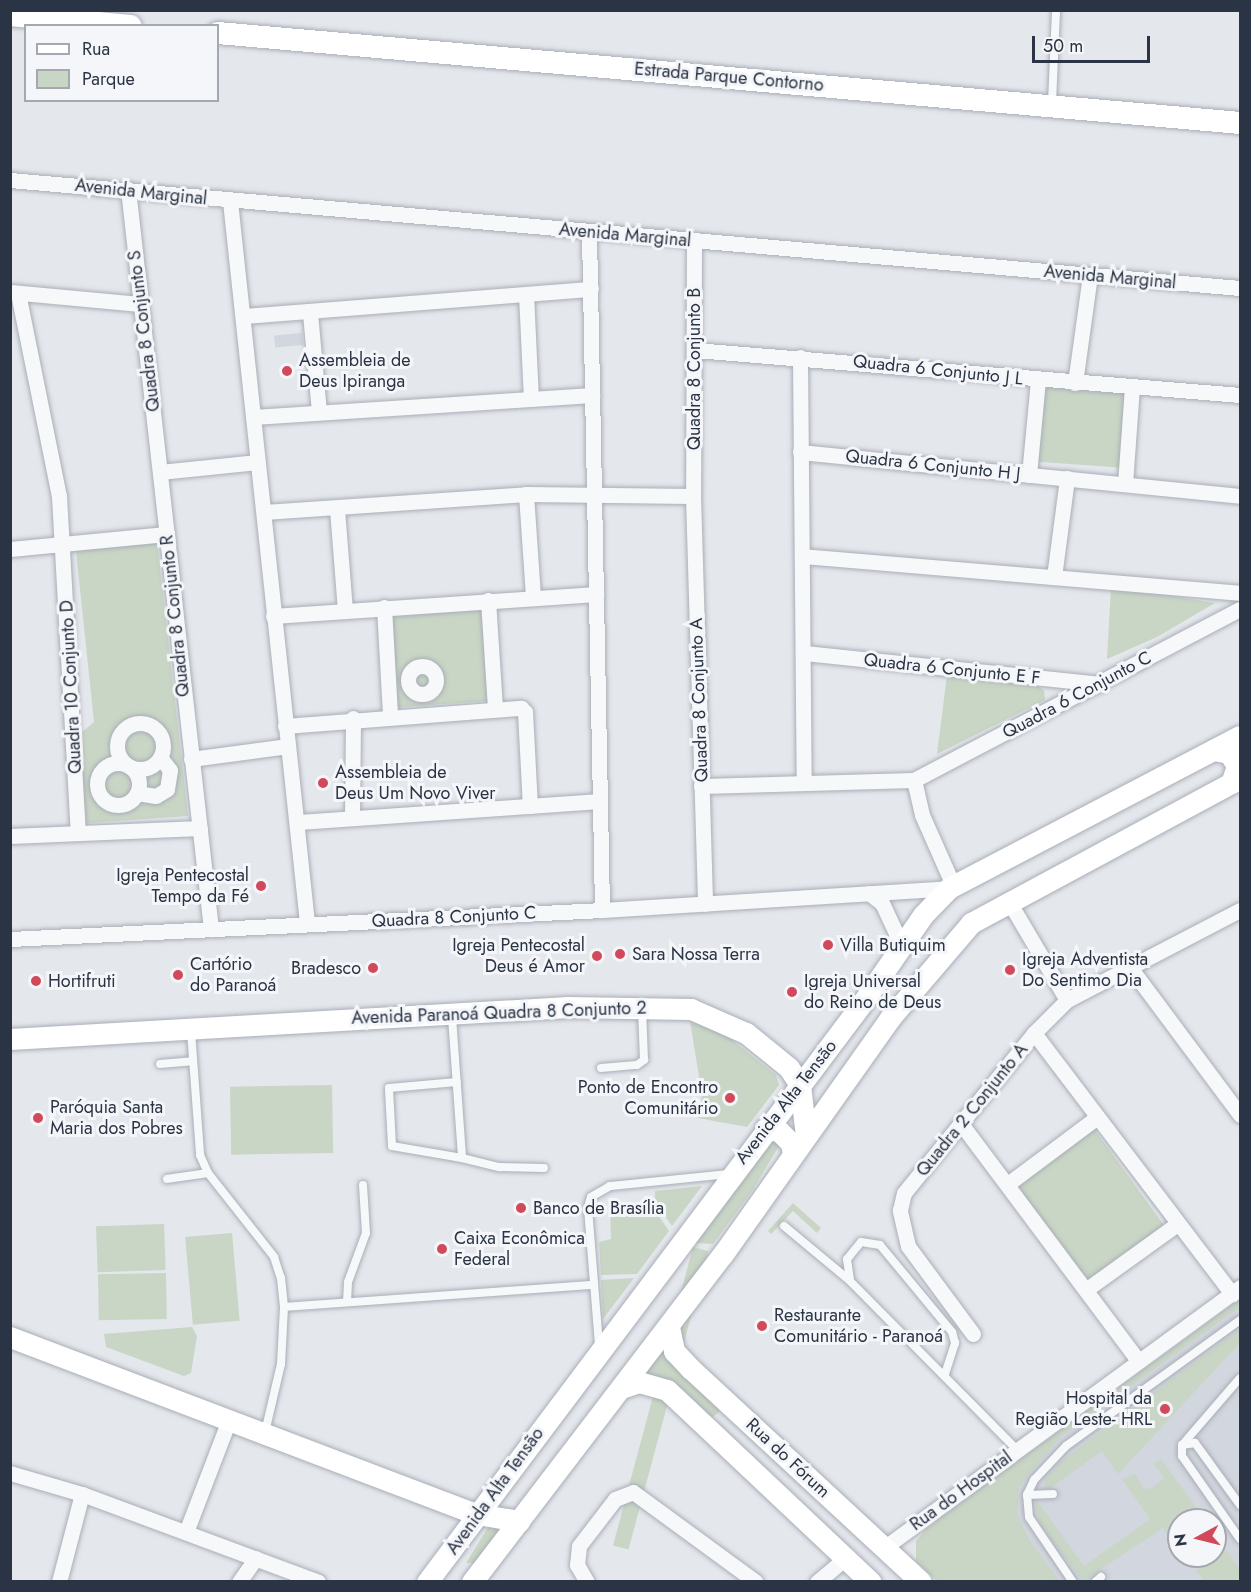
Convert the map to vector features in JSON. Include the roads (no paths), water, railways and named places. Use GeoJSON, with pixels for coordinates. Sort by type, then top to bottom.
{"type":"FeatureCollection","features":[{"type":"Feature","properties":{"kind":"main road"},"geometry":{"type":"LineString","coordinates":[[10,15],[109,24]]}},
{"type":"Feature","properties":{"kind":"main road","name":"Estrada Parque Contorno"},"geometry":{"type":"LineString","coordinates":[[219,33],[1240,123]]}},
{"type":"Feature","properties":{"kind":"street","name":"Avenida Marginal"},"geometry":{"type":"LineString","coordinates":[[10,180],[1240,288]]}},
{"type":"Feature","properties":{"kind":"street","name":"Quadra 8 Conjunto S"},"geometry":{"type":"LineString","coordinates":[[128,189],[160,472]]}},
{"type":"Feature","properties":{"kind":"street"},"geometry":{"type":"LineString","coordinates":[[230,201],[245,316],[257,462],[285,726],[298,822],[307,923]]}},
{"type":"Feature","properties":{"kind":"street"},"geometry":{"type":"LineString","coordinates":[[589,232],[596,493],[597,692],[602,910]]}},
{"type":"Feature","properties":{"kind":"street","name":"Quadra 8 Conjunto B"},"geometry":{"type":"LineString","coordinates":[[693,496],[694,241]]}},
{"type":"Feature","properties":{"kind":"street"},"geometry":{"type":"LineString","coordinates":[[1075,383],[1090,275]]}},
{"type":"Feature","properties":{"kind":"street"},"geometry":{"type":"LineString","coordinates":[[245,316],[310,313],[591,288]]}},
{"type":"Feature","properties":{"kind":"street"},"geometry":{"type":"LineString","coordinates":[[14,292],[140,304]]}},
{"type":"Feature","properties":{"kind":"street","name":"Quadra 10 Conjunto D"},"geometry":{"type":"LineString","coordinates":[[14,292],[59,496],[64,542],[78,832]]}},
{"type":"Feature","properties":{"kind":"street"},"geometry":{"type":"LineString","coordinates":[[526,294],[531,399]]}},
{"type":"Feature","properties":{"kind":"street"},"geometry":{"type":"LineString","coordinates":[[310,313],[319,411]]}},
{"type":"Feature","properties":{"kind":"street","name":"Quadra 6 Conjunto J L"},"geometry":{"type":"LineString","coordinates":[[695,350],[1240,395]]}},
{"type":"Feature","properties":{"kind":"street"},"geometry":{"type":"LineString","coordinates":[[800,357],[805,653],[804,782]]}},
{"type":"Feature","properties":{"kind":"street"},"geometry":{"type":"LineString","coordinates":[[1029,475],[1038,380]]}},
{"type":"Feature","properties":{"kind":"street"},"geometry":{"type":"LineString","coordinates":[[1125,484],[1132,387]]}},
{"type":"Feature","properties":{"kind":"street"},"geometry":{"type":"LineString","coordinates":[[253,417],[592,395]]}},
{"type":"Feature","properties":{"kind":"street","name":"Quadra 6 Conjunto H J"},"geometry":{"type":"LineString","coordinates":[[800,452],[1240,496]]}},
{"type":"Feature","properties":{"kind":"street"},"geometry":{"type":"LineString","coordinates":[[160,472],[257,462]]}},
{"type":"Feature","properties":{"kind":"street","name":"Quadra 8 Conjunto R"},"geometry":{"type":"LineString","coordinates":[[160,472],[211,929]]}},
{"type":"Feature","properties":{"kind":"street"},"geometry":{"type":"LineString","coordinates":[[1054,577],[1067,478]]}},
{"type":"Feature","properties":{"kind":"street"},"geometry":{"type":"LineString","coordinates":[[264,512],[337,509],[526,494],[596,493],[693,496]]}},
{"type":"Feature","properties":{"kind":"street"},"geometry":{"type":"LineString","coordinates":[[526,494],[533,596]]}},
{"type":"Feature","properties":{"kind":"street","name":"Quadra 8 Conjunto A"},"geometry":{"type":"LineString","coordinates":[[693,496],[705,904]]}},
{"type":"Feature","properties":{"kind":"street"},"geometry":{"type":"LineString","coordinates":[[337,509],[345,610]]}},
{"type":"Feature","properties":{"kind":"street"},"geometry":{"type":"LineString","coordinates":[[10,549],[166,534]]}},
{"type":"Feature","properties":{"kind":"street"},"geometry":{"type":"LineString","coordinates":[[802,556],[1240,593]]}},
{"type":"Feature","properties":{"kind":"street"},"geometry":{"type":"LineString","coordinates":[[273,616],[533,596],[596,594]]}},
{"type":"Feature","properties":{"kind":"street"},"geometry":{"type":"LineString","coordinates":[[488,600],[495,708]]}},
{"type":"Feature","properties":{"kind":"street"},"geometry":{"type":"LineString","coordinates":[[384,608],[390,715]]}},
{"type":"Feature","properties":{"kind":"street","name":"Quadra 6 Conjunto C"},"geometry":{"type":"LineString","coordinates":[[914,780],[1240,609]]}},
{"type":"Feature","properties":{"kind":"street","name":"Quadra 6 Conjunto E F"},"geometry":{"type":"LineString","coordinates":[[805,653],[1100,684]]}},
{"type":"Feature","properties":{"kind":"street"},"geometry":{"type":"LineString","coordinates":[[285,726],[353,718],[516,706],[525,712],[530,806]]}},
{"type":"Feature","properties":{"kind":"street"},"geometry":{"type":"LineString","coordinates":[[352,817],[353,718]]}},
{"type":"Feature","properties":{"kind":"street"},"geometry":{"type":"LineString","coordinates":[[160,757],[143,769],[128,766],[117,764],[104,769],[98,788],[104,800],[117,805],[129,802],[137,793],[138,778],[128,766],[117,746],[121,732],[132,723],[147,723],[159,732],[164,747],[160,757]]}},
{"type":"Feature","properties":{"kind":"street","name":"Avenida Alta Tensão"},"geometry":{"type":"LineString","coordinates":[[434,1573],[731,1174],[863,1002],[897,949],[951,886],[1240,736]]}},
{"type":"Feature","properties":{"kind":"street"},"geometry":{"type":"LineString","coordinates":[[191,759],[288,746]]}},
{"type":"Feature","properties":{"kind":"street"},"geometry":{"type":"LineString","coordinates":[[1214,750],[1229,753],[1237,766],[1236,780]]}},
{"type":"Feature","properties":{"kind":"street"},"geometry":{"type":"LineString","coordinates":[[137,793],[156,796],[167,789],[170,770],[160,757]]}},
{"type":"Feature","properties":{"kind":"street"},"geometry":{"type":"LineString","coordinates":[[701,786],[914,780],[922,815],[951,886]]}},
{"type":"Feature","properties":{"kind":"street","name":"Avenida Alta Tensão"},"geometry":{"type":"LineString","coordinates":[[472,1581],[669,1327],[890,1018],[971,923],[1008,900],[1236,780]]}},
{"type":"Feature","properties":{"kind":"street"},"geometry":{"type":"LineString","coordinates":[[298,822],[599,801]]}},
{"type":"Feature","properties":{"kind":"street"},"geometry":{"type":"LineString","coordinates":[[10,836],[200,828]]}},
{"type":"Feature","properties":{"kind":"street","name":"Quadra 8 Conjunto C"},"geometry":{"type":"LineString","coordinates":[[10,939],[602,910],[951,886]]}},
{"type":"Feature","properties":{"kind":"street"},"geometry":{"type":"LineString","coordinates":[[869,893],[887,913],[896,933],[897,949]]}},
{"type":"Feature","properties":{"kind":"street"},"geometry":{"type":"LineString","coordinates":[[1008,900],[1067,1000]]}},
{"type":"Feature","properties":{"kind":"street","name":"Quadra 2 Conjunto A"},"geometry":{"type":"LineString","coordinates":[[973,1334],[908,1246],[902,1230],[900,1209],[904,1193],[962,1125],[1034,1033],[1067,1000],[1129,966],[1239,912]]}},
{"type":"Feature","properties":{"kind":"street"},"geometry":{"type":"LineString","coordinates":[[1129,966],[1240,1115]]}},
{"type":"Feature","properties":{"kind":"street"},"geometry":{"type":"LineString","coordinates":[[863,1002],[870,1018],[890,1018]]}},
{"type":"Feature","properties":{"kind":"street","name":"Avenida Paranoá Quadra 8 Conjunto 2"},"geometry":{"type":"LineString","coordinates":[[10,1039],[228,1025],[642,1006],[691,1009],[722,1020],[746,1033],[789,1068],[801,1085]]}},
{"type":"Feature","properties":{"kind":"street"},"geometry":{"type":"LineString","coordinates":[[1034,1033],[1177,1224],[1236,1291]]}},
{"type":"Feature","properties":{"kind":"street"},"geometry":{"type":"LineString","coordinates":[[801,1085],[806,1136]]}},
{"type":"Feature","properties":{"kind":"street"},"geometry":{"type":"LineString","coordinates":[[1009,1183],[1096,1118]]}},
{"type":"Feature","properties":{"kind":"street"},"geometry":{"type":"LineString","coordinates":[[962,1125],[1009,1183],[1138,1360]]}},
{"type":"Feature","properties":{"kind":"street"},"geometry":{"type":"LineString","coordinates":[[765,1129],[779,1131],[791,1143],[793,1154]]}},
{"type":"Feature","properties":{"kind":"street"},"geometry":{"type":"LineString","coordinates":[[1087,1289],[1177,1224]]}},
{"type":"Feature","properties":{"kind":"street","name":"Rua do Hospital"},"geometry":{"type":"LineString","coordinates":[[885,1547],[1138,1360],[1236,1291]]}},
{"type":"Feature","properties":{"kind":"street","name":"Rua do Fórum"},"geometry":{"type":"LineString","coordinates":[[669,1327],[674,1351],[921,1581]]}},
{"type":"Feature","properties":{"kind":"street"},"geometry":{"type":"LineString","coordinates":[[10,1338],[265,1432],[477,1514],[519,1521]]}},
{"type":"Feature","properties":{"kind":"street","name":"Rua do Fórum"},"geometry":{"type":"LineString","coordinates":[[621,1388],[639,1382],[668,1390],[871,1581]]}},
{"type":"Feature","properties":{"kind":"street"},"geometry":{"type":"LineString","coordinates":[[721,1439],[723,1422],[741,1415]]}},
{"type":"Feature","properties":{"kind":"street"},"geometry":{"type":"LineString","coordinates":[[186,1532],[229,1420]]}},
{"type":"Feature","properties":{"kind":"street"},"geometry":{"type":"LineString","coordinates":[[10,1473],[82,1494],[318,1581]]}},
{"type":"Feature","properties":{"kind":"street"},"geometry":{"type":"LineString","coordinates":[[587,1581],[577,1565],[579,1546],[615,1499],[633,1492],[756,1581]]}},
{"type":"Feature","properties":{"kind":"street"},"geometry":{"type":"LineString","coordinates":[[58,1581],[82,1494]]}},
{"type":"Feature","properties":{"kind":"street"},"geometry":{"type":"LineString","coordinates":[[239,1581],[256,1558]]}},
{"type":"Feature","properties":{"kind":"street"},"geometry":{"type":"LineString","coordinates":[[817,1581],[846,1558]]}},
{"type":"Feature","properties":{"kind":"street"},"geometry":{"type":"LineString","coordinates":[[434,1573],[453,1579],[472,1581]]}},
{"type":"Feature","properties":{"kind":"lane"},"geometry":{"type":"LineString","coordinates":[[1052,105],[1056,10]]}},
{"type":"Feature","properties":{"kind":"lane"},"geometry":{"type":"LineString","coordinates":[[601,1068],[637,1065],[645,1060],[642,1006]]}},
{"type":"Feature","properties":{"kind":"lane"},"geometry":{"type":"LineString","coordinates":[[452,1015],[462,1158]]}},
{"type":"Feature","properties":{"kind":"lane"},"geometry":{"type":"LineString","coordinates":[[191,1027],[195,1133],[208,1173],[274,1257],[284,1307],[282,1364],[265,1432]]}},
{"type":"Feature","properties":{"kind":"lane"},"geometry":{"type":"LineString","coordinates":[[160,1064],[192,1061]]}},
{"type":"Feature","properties":{"kind":"lane"},"geometry":{"type":"LineString","coordinates":[[456,1082],[389,1088],[391,1143],[395,1148],[462,1158],[499,1167],[543,1168]]}},
{"type":"Feature","properties":{"kind":"lane"},"geometry":{"type":"LineString","coordinates":[[167,1179],[208,1173]]}},
{"type":"Feature","properties":{"kind":"lane"},"geometry":{"type":"LineString","coordinates":[[600,1349],[588,1207],[599,1190],[731,1174]]}},
{"type":"Feature","properties":{"kind":"lane"},"geometry":{"type":"LineString","coordinates":[[347,1302],[348,1282],[366,1233],[363,1185]]}},
{"type":"Feature","properties":{"kind":"lane"},"geometry":{"type":"LineString","coordinates":[[784,1226],[850,1281],[945,1374],[1017,1450]]}},
{"type":"Feature","properties":{"kind":"lane"},"geometry":{"type":"LineString","coordinates":[[850,1281],[846,1265],[856,1246],[868,1241],[880,1245],[952,1332],[955,1343],[945,1374]]}},
{"type":"Feature","properties":{"kind":"lane"},"geometry":{"type":"LineString","coordinates":[[284,1307],[593,1285]]}},
{"type":"Feature","properties":{"kind":"lane"},"geometry":{"type":"LineString","coordinates":[[1073,1581],[1032,1523],[1027,1495],[1046,1465],[1066,1446],[1240,1320]]}},
{"type":"Feature","properties":{"kind":"lane"},"geometry":{"type":"LineString","coordinates":[[1240,1378],[1182,1445],[1182,1456],[1240,1539]]}},
{"type":"Feature","properties":{"kind":"lane"},"geometry":{"type":"LineString","coordinates":[[1182,1445],[1195,1443],[1240,1505]]}},
{"type":"Feature","properties":{"kind":"lane"},"geometry":{"type":"LineString","coordinates":[[1027,1495],[1053,1494]]}},
{"type":"Feature","properties":{"kind":"place","name":"Assembleia de Deus Ipiranga"},"geometry":{"type":"Point","coordinates":[287,371]}},
{"type":"Feature","properties":{"kind":"place","name":"Assembleia de Deus Um Novo Viver"},"geometry":{"type":"Point","coordinates":[323,783]}},
{"type":"Feature","properties":{"kind":"place","name":"Igreja Pentecostal Tempo da Fé"},"geometry":{"type":"Point","coordinates":[261,886]}},
{"type":"Feature","properties":{"kind":"place","name":"Villa Butiquim"},"geometry":{"type":"Point","coordinates":[828,945]}},
{"type":"Feature","properties":{"kind":"place","name":"Sara Nossa Terra"},"geometry":{"type":"Point","coordinates":[620,954]}},
{"type":"Feature","properties":{"kind":"place","name":"Igreja Pentecostal Deus é Amor"},"geometry":{"type":"Point","coordinates":[597,956]}},
{"type":"Feature","properties":{"kind":"place","name":"Bradesco"},"geometry":{"type":"Point","coordinates":[373,968]}},
{"type":"Feature","properties":{"kind":"place","name":"Igreja Adventista Do Sentimo Dia"},"geometry":{"type":"Point","coordinates":[1010,970]}},
{"type":"Feature","properties":{"kind":"place","name":"Cartório do Paranoá"},"geometry":{"type":"Point","coordinates":[178,975]}},
{"type":"Feature","properties":{"kind":"place","name":"Hortifruti"},"geometry":{"type":"Point","coordinates":[36,981]}},
{"type":"Feature","properties":{"kind":"place","name":"Igreja Universal do Reino de Deus"},"geometry":{"type":"Point","coordinates":[792,992]}},
{"type":"Feature","properties":{"kind":"place","name":"Ponto de Encontro Comunitário"},"geometry":{"type":"Point","coordinates":[730,1098]}},
{"type":"Feature","properties":{"kind":"place","name":"Paróquia Santa Maria dos Pobres"},"geometry":{"type":"Point","coordinates":[38,1118]}},
{"type":"Feature","properties":{"kind":"place","name":"Banco de Brasília"},"geometry":{"type":"Point","coordinates":[521,1208]}},
{"type":"Feature","properties":{"kind":"place","name":"Caixa Econômica Federal"},"geometry":{"type":"Point","coordinates":[442,1249]}},
{"type":"Feature","properties":{"kind":"place","name":"Restaurante Comunitário - Paranoá"},"geometry":{"type":"Point","coordinates":[762,1326]}},
{"type":"Feature","properties":{"kind":"place","name":"Hospital da Região Leste- HRL"},"geometry":{"type":"Point","coordinates":[1165,1409]}}]}
